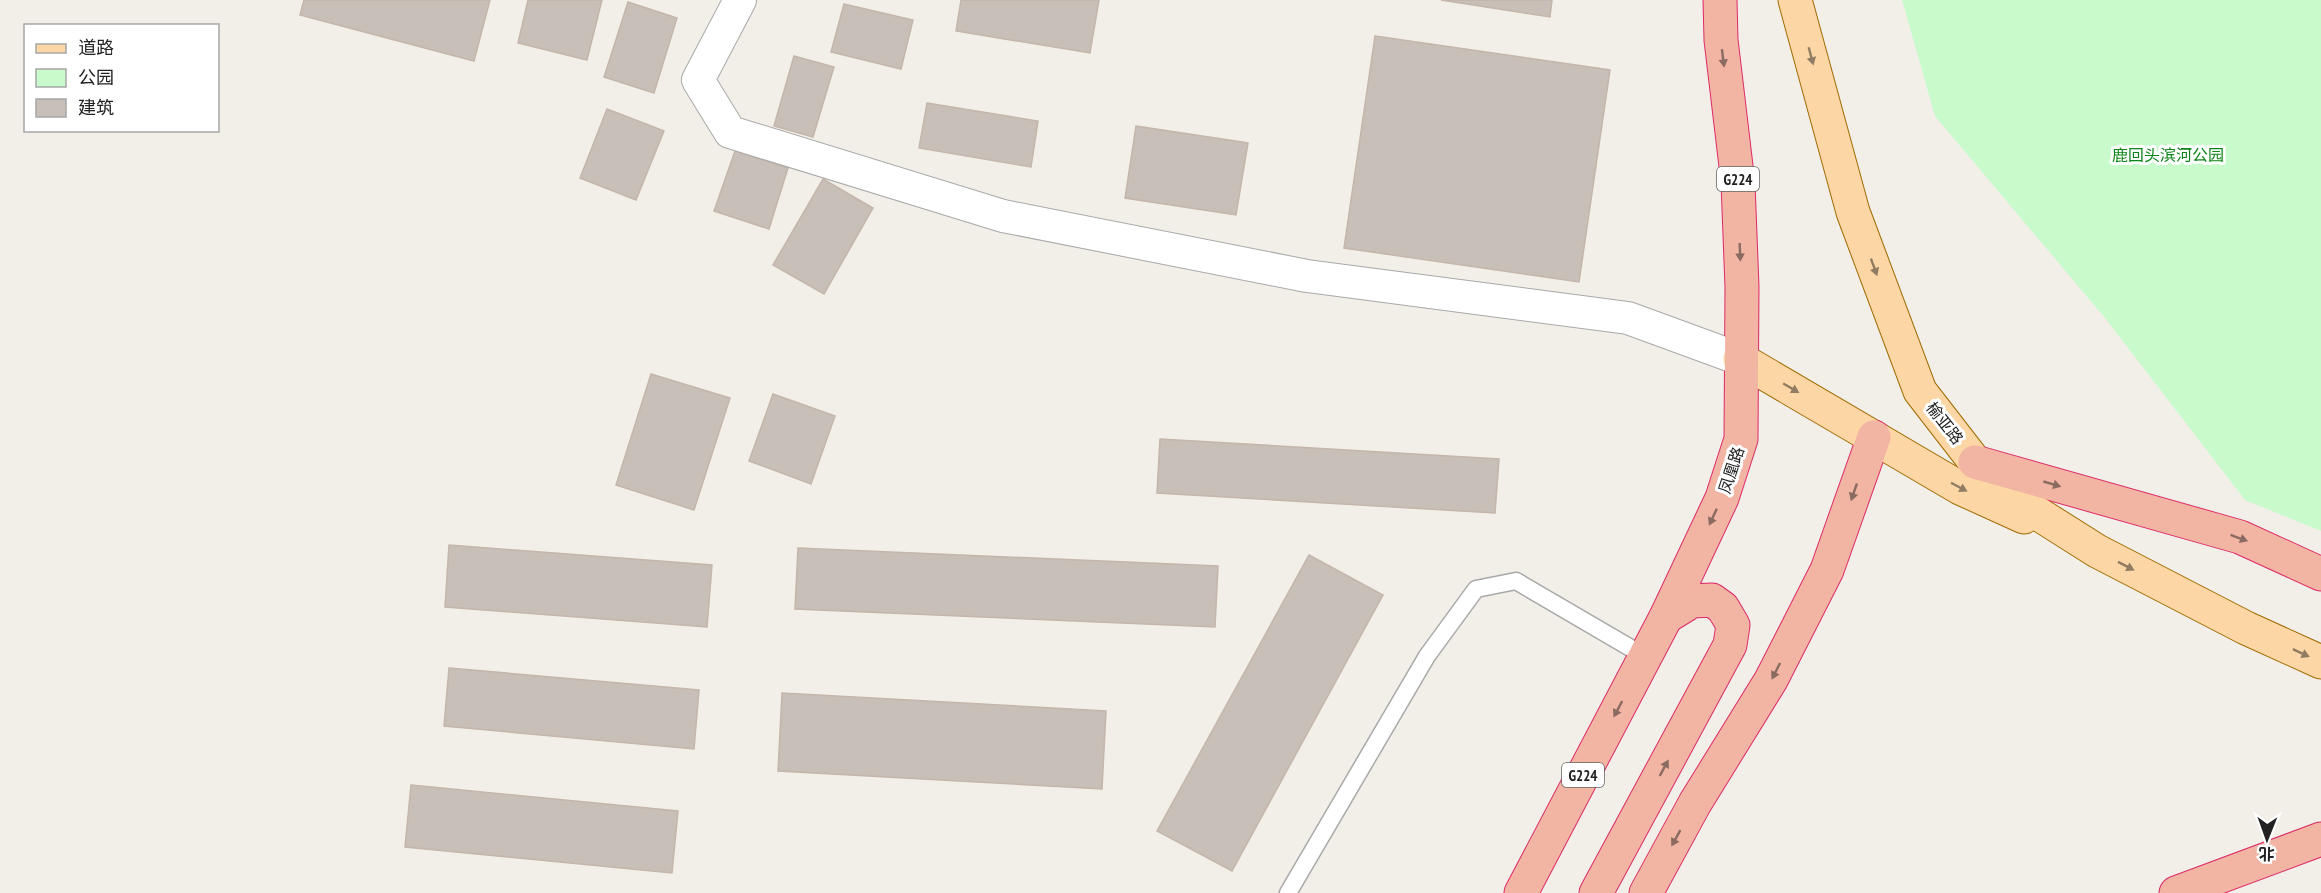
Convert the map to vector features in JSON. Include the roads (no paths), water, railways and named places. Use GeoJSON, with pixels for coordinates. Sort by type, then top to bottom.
{"type":"FeatureCollection","features":[{"type":"Feature","properties":{"kind":"highway","name":"凤凰路"},"geometry":{"type":"LineString","coordinates":[[1521,893],[1666,617],[1722,498],[1741,439],[1742,287],[1738,183],[1721,40],[1720,0]]}},
{"type":"Feature","properties":{"kind":"highway"},"geometry":{"type":"LineString","coordinates":[[1646,893],[1695,803],[1771,680],[1827,570],[1874,437]]}},
{"type":"Feature","properties":{"kind":"highway"},"geometry":{"type":"LineString","coordinates":[[1975,462],[2240,537],[2321,574]]}},
{"type":"Feature","properties":{"kind":"highway"},"geometry":{"type":"LineString","coordinates":[[1596,893],[1730,645],[1732,625],[1724,608],[1712,600],[1692,601],[1666,617]]}},
{"type":"Feature","properties":{"kind":"highway"},"geometry":{"type":"LineString","coordinates":[[2176,893],[2321,839]]}},
{"type":"Feature","properties":{"kind":"main road","name":"榆亚路"},"geometry":{"type":"LineString","coordinates":[[1795,0],[1853,212],[1920,391],[1975,462],[2029,508],[2097,551],[2246,628],[2321,662]]}},
{"type":"Feature","properties":{"kind":"main road"},"geometry":{"type":"LineString","coordinates":[[1740,359],[1960,488],[2097,551]]}},
{"type":"Feature","properties":{"kind":"street"},"geometry":{"type":"LineString","coordinates":[[740,0],[698,80],[730,132],[1003,216],[1307,276],[1629,318],[1740,359]]}},
{"type":"Feature","properties":{"kind":"lane"},"geometry":{"type":"LineString","coordinates":[[1288,893],[1427,656],[1476,589],[1516,581],[1646,657]]}},
{"type":"Feature","properties":{"kind":"park label","name":"鹿回头滨河公园"},"geometry":{"type":"Point","coordinates":[2168,155]}}]}
